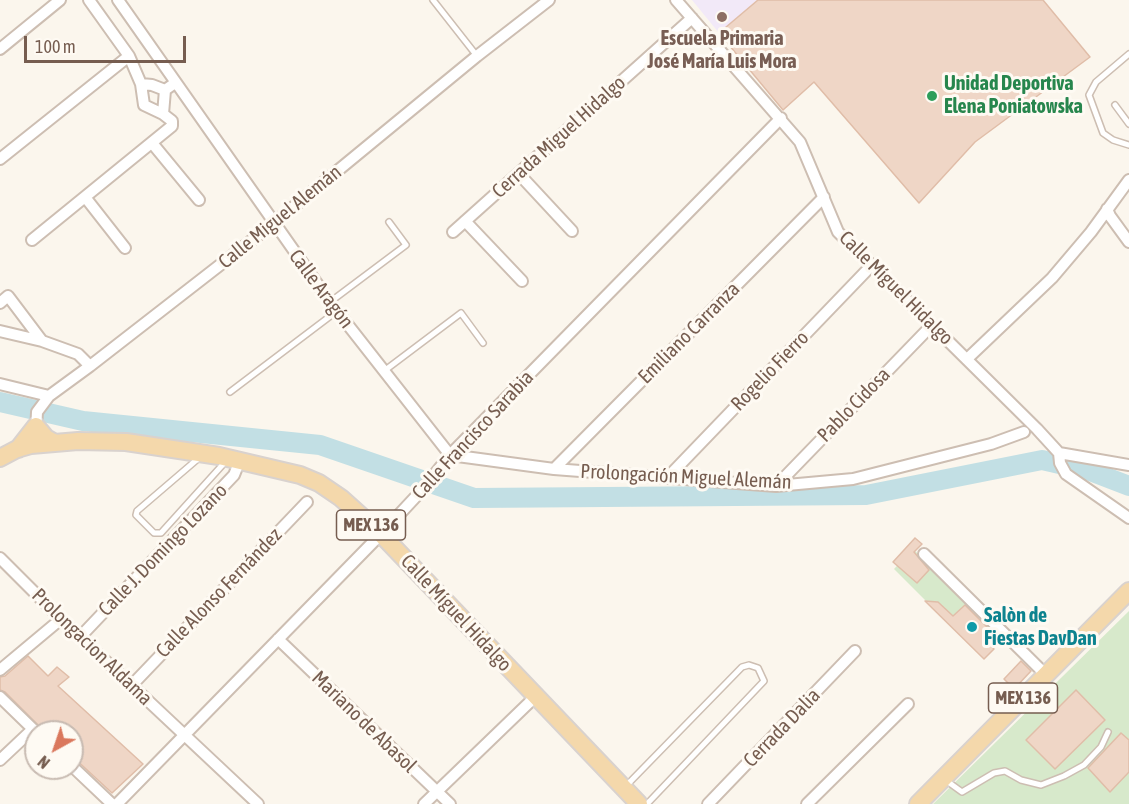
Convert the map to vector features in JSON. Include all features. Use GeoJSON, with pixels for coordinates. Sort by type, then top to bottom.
{"type":"FeatureCollection","features":[{"type":"Feature","properties":{"kind":"main road"},"geometry":{"type":"LineString","coordinates":[[11,452],[36,423],[46,438],[55,443]]}},
{"type":"Feature","properties":{"kind":"main road","name":"Calle Míguel Hidalgo"},"geometry":{"type":"LineString","coordinates":[[11,452],[55,443],[126,442],[234,459],[300,475],[320,483],[341,498],[381,534],[639,804]]}},
{"type":"Feature","properties":{"kind":"main road","name":"MEX 136"},"geometry":{"type":"LineString","coordinates":[[918,804],[1129,591]]}},
{"type":"Feature","properties":{"kind":"street"},"geometry":{"type":"LineString","coordinates":[[0,49],[60,0]]}},
{"type":"Feature","properties":{"kind":"street"},"geometry":{"type":"LineString","coordinates":[[32,240],[172,126],[172,121],[163,114],[144,105],[141,84],[129,56],[89,0]]}},
{"type":"Feature","properties":{"kind":"street","name":"Calle Aragón"},"geometry":{"type":"LineString","coordinates":[[118,0],[333,306],[384,371],[446,459]]}},
{"type":"Feature","properties":{"kind":"street","name":"Calle Miguel Alemán"},"geometry":{"type":"LineString","coordinates":[[45,400],[274,223],[477,56],[549,0]]}},
{"type":"Feature","properties":{"kind":"street","name":"Calle Míguel Hidalgo"},"geometry":{"type":"LineString","coordinates":[[676,0],[800,142],[838,232],[967,359],[1061,462],[1066,474],[1129,518]]}},
{"type":"Feature","properties":{"kind":"street","name":"Cerrada Miguel Hidalgo"},"geometry":{"type":"LineString","coordinates":[[453,232],[692,18]]}},
{"type":"Feature","properties":{"kind":"street"},"geometry":{"type":"LineString","coordinates":[[0,159],[129,56]]}},
{"type":"Feature","properties":{"kind":"street"},"geometry":{"type":"LineString","coordinates":[[165,90],[175,83]]}},
{"type":"Feature","properties":{"kind":"street"},"geometry":{"type":"LineString","coordinates":[[141,84],[165,90]]}},
{"type":"Feature","properties":{"kind":"street"},"geometry":{"type":"LineString","coordinates":[[163,114],[165,90]]}},
{"type":"Feature","properties":{"kind":"street","name":"Calle Francisco Sarabia"},"geometry":{"type":"LineString","coordinates":[[125,802],[185,735],[381,534],[422,490],[446,459],[781,118]]}},
{"type":"Feature","properties":{"kind":"street"},"geometry":{"type":"LineString","coordinates":[[152,143],[199,200]]}},
{"type":"Feature","properties":{"kind":"street"},"geometry":{"type":"LineString","coordinates":[[519,174],[572,231]]}},
{"type":"Feature","properties":{"kind":"street"},"geometry":{"type":"LineString","coordinates":[[967,359],[1052,278],[1091,232],[1129,180]]}},
{"type":"Feature","properties":{"kind":"street"},"geometry":{"type":"LineString","coordinates":[[85,197],[124,248]]}},
{"type":"Feature","properties":{"kind":"street","name":"Emiliano Carranza"},"geometry":{"type":"LineString","coordinates":[[554,469],[824,197]]}},
{"type":"Feature","properties":{"kind":"street"},"geometry":{"type":"LineString","coordinates":[[1107,209],[1129,242]]}},
{"type":"Feature","properties":{"kind":"street"},"geometry":{"type":"LineString","coordinates":[[465,221],[522,281]]}},
{"type":"Feature","properties":{"kind":"street","name":"Rogelio Fierro"},"geometry":{"type":"LineString","coordinates":[[669,476],[871,267]]}},
{"type":"Feature","properties":{"kind":"street"},"geometry":{"type":"LineString","coordinates":[[0,303],[8,296],[42,341]]}},
{"type":"Feature","properties":{"kind":"street","name":"Pablo Cidosa"},"geometry":{"type":"LineString","coordinates":[[776,486],[932,325]]}},
{"type":"Feature","properties":{"kind":"street"},"geometry":{"type":"LineString","coordinates":[[0,331],[42,341],[78,354],[90,366]]}},
{"type":"Feature","properties":{"kind":"street"},"geometry":{"type":"LineString","coordinates":[[0,384],[45,400],[36,423]]}},
{"type":"Feature","properties":{"kind":"street","name":"Prolongación Miguel Alemán"},"geometry":{"type":"LineString","coordinates":[[446,459],[776,486],[853,480],[991,444],[1024,432]]}},
{"type":"Feature","properties":{"kind":"street","name":"Calle J. Domingo Lozano"},"geometry":{"type":"LineString","coordinates":[[81,636],[234,475],[234,459]]}},
{"type":"Feature","properties":{"kind":"street"},"geometry":{"type":"LineString","coordinates":[[1061,462],[1129,465]]}},
{"type":"Feature","properties":{"kind":"street","name":"Calle Alonso Fernández"},"geometry":{"type":"LineString","coordinates":[[132,685],[307,502]]}},
{"type":"Feature","properties":{"kind":"street"},"geometry":{"type":"LineString","coordinates":[[924,554],[1046,675]]}},
{"type":"Feature","properties":{"kind":"street","name":"Prolongacion Aldama"},"geometry":{"type":"LineString","coordinates":[[0,558],[61,619],[258,804]]}},
{"type":"Feature","properties":{"kind":"street"},"geometry":{"type":"LineString","coordinates":[[0,670],[61,619]]}},
{"type":"Feature","properties":{"kind":"street","name":"Mariano de Abasol"},"geometry":{"type":"LineString","coordinates":[[278,639],[450,804]]}},
{"type":"Feature","properties":{"kind":"street","name":"Cerrada Dalia"},"geometry":{"type":"LineString","coordinates":[[708,804],[855,651]]}},
{"type":"Feature","properties":{"kind":"street"},"geometry":{"type":"LineString","coordinates":[[0,697],[24,720]]}},
{"type":"Feature","properties":{"kind":"street"},"geometry":{"type":"LineString","coordinates":[[424,804],[535,697]]}},
{"type":"Feature","properties":{"kind":"street"},"geometry":{"type":"LineString","coordinates":[[807,804],[908,704]]}},
{"type":"Feature","properties":{"kind":"street"},"geometry":{"type":"LineString","coordinates":[[0,760],[24,740]]}},
{"type":"Feature","properties":{"kind":"street"},"geometry":{"type":"LineString","coordinates":[[84,777],[112,804]]}},
{"type":"Feature","properties":{"kind":"lane"},"geometry":{"type":"LineString","coordinates":[[433,0],[477,56]]}},
{"type":"Feature","properties":{"kind":"lane"},"geometry":{"type":"LineString","coordinates":[[1128,143],[1113,140],[1103,133],[1089,94],[1096,82],[1129,54]]}},
{"type":"Feature","properties":{"kind":"lane"},"geometry":{"type":"LineString","coordinates":[[1115,105],[1129,124]]}},
{"type":"Feature","properties":{"kind":"lane"},"geometry":{"type":"LineString","coordinates":[[230,392],[406,245],[388,222]]}},
{"type":"Feature","properties":{"kind":"lane"},"geometry":{"type":"LineString","coordinates":[[384,371],[461,313],[483,343]]}},
{"type":"Feature","properties":{"kind":"lane"},"geometry":{"type":"LineString","coordinates":[[204,453],[137,511],[136,515],[154,532],[161,532],[234,459]]}},
{"type":"Feature","properties":{"kind":"lane"},"geometry":{"type":"LineString","coordinates":[[624,788],[742,667],[749,665],[758,668],[764,681],[647,804]]}},
{"type":"Feature","properties":{"kind":"lane"},"geometry":{"type":"LineString","coordinates":[[943,778],[963,792],[994,773],[1005,771],[1021,780],[1041,785],[1084,765],[1101,747],[1108,732]]}},
{"type":"Feature","properties":{"kind":"shaded area","name":"Escuela Primaria José María Luis Mora"},"geometry":{"type":"Polygon","coordinates":[[[692,0],[757,0],[719,33],[692,0]]]}},
{"type":"Feature","properties":{"kind":"green space"},"geometry":{"type":"Polygon","coordinates":[[[913,549],[968,602],[953,616],[938,602],[932,601],[929,604],[894,569],[913,549]]]}},
{"type":"Feature","properties":{"kind":"green space"},"geometry":{"type":"Polygon","coordinates":[[[1129,611],[1129,804],[933,804],[1129,611]]]}},
{"type":"Feature","properties":{"kind":"building","name":"Unidad Deportiva Elena Poniatowska"},"geometry":{"type":"Polygon","coordinates":[[[758,0],[1043,0],[1090,57],[975,142],[919,203],[814,82],[783,110],[719,33],[758,0]]]}},
{"type":"Feature","properties":{"kind":"building"},"geometry":{"type":"Polygon","coordinates":[[[915,538],[922,544],[914,552],[929,570],[917,583],[893,562],[915,538]]]}},
{"type":"Feature","properties":{"kind":"building","name":"Salòn de Fiestas DavDan"},"geometry":{"type":"Polygon","coordinates":[[[925,601],[938,602],[953,616],[965,605],[993,633],[986,641],[994,649],[984,659],[925,601]]]}},
{"type":"Feature","properties":{"kind":"building"},"geometry":{"type":"Polygon","coordinates":[[[28,656],[48,676],[57,667],[69,677],[58,686],[143,764],[112,793],[84,767],[84,720],[33,720],[5,692],[0,690],[0,677],[5,676],[28,656]]]}},
{"type":"Feature","properties":{"kind":"building"},"geometry":{"type":"Polygon","coordinates":[[[1021,661],[1031,671],[1014,689],[1004,679],[1021,661]]]}},
{"type":"Feature","properties":{"kind":"building"},"geometry":{"type":"Polygon","coordinates":[[[1076,690],[1105,720],[1055,769],[1026,740],[1076,690]]]}},
{"type":"Feature","properties":{"kind":"building"},"geometry":{"type":"Polygon","coordinates":[[[1121,733],[1129,740],[1129,772],[1110,792],[1088,768],[1121,733]]]}},
{"type":"Feature","properties":{"kind":"waterway"},"geometry":{"type":"LineString","coordinates":[[0,402],[83,421],[320,445],[474,498],[866,495],[1042,460],[1090,471],[1129,486]]}},
{"type":"Feature","properties":{"kind":"place","name":"Escuela Primaria José María Luis Mora"},"geometry":{"type":"Point","coordinates":[722,17]}},
{"type":"Feature","properties":{"kind":"place","name":"Unidad Deportiva Elena Poniatowska"},"geometry":{"type":"Point","coordinates":[932,96]}},
{"type":"Feature","properties":{"kind":"place","name":"Salòn de Fiestas DavDan"},"geometry":{"type":"Point","coordinates":[972,627]}}]}
